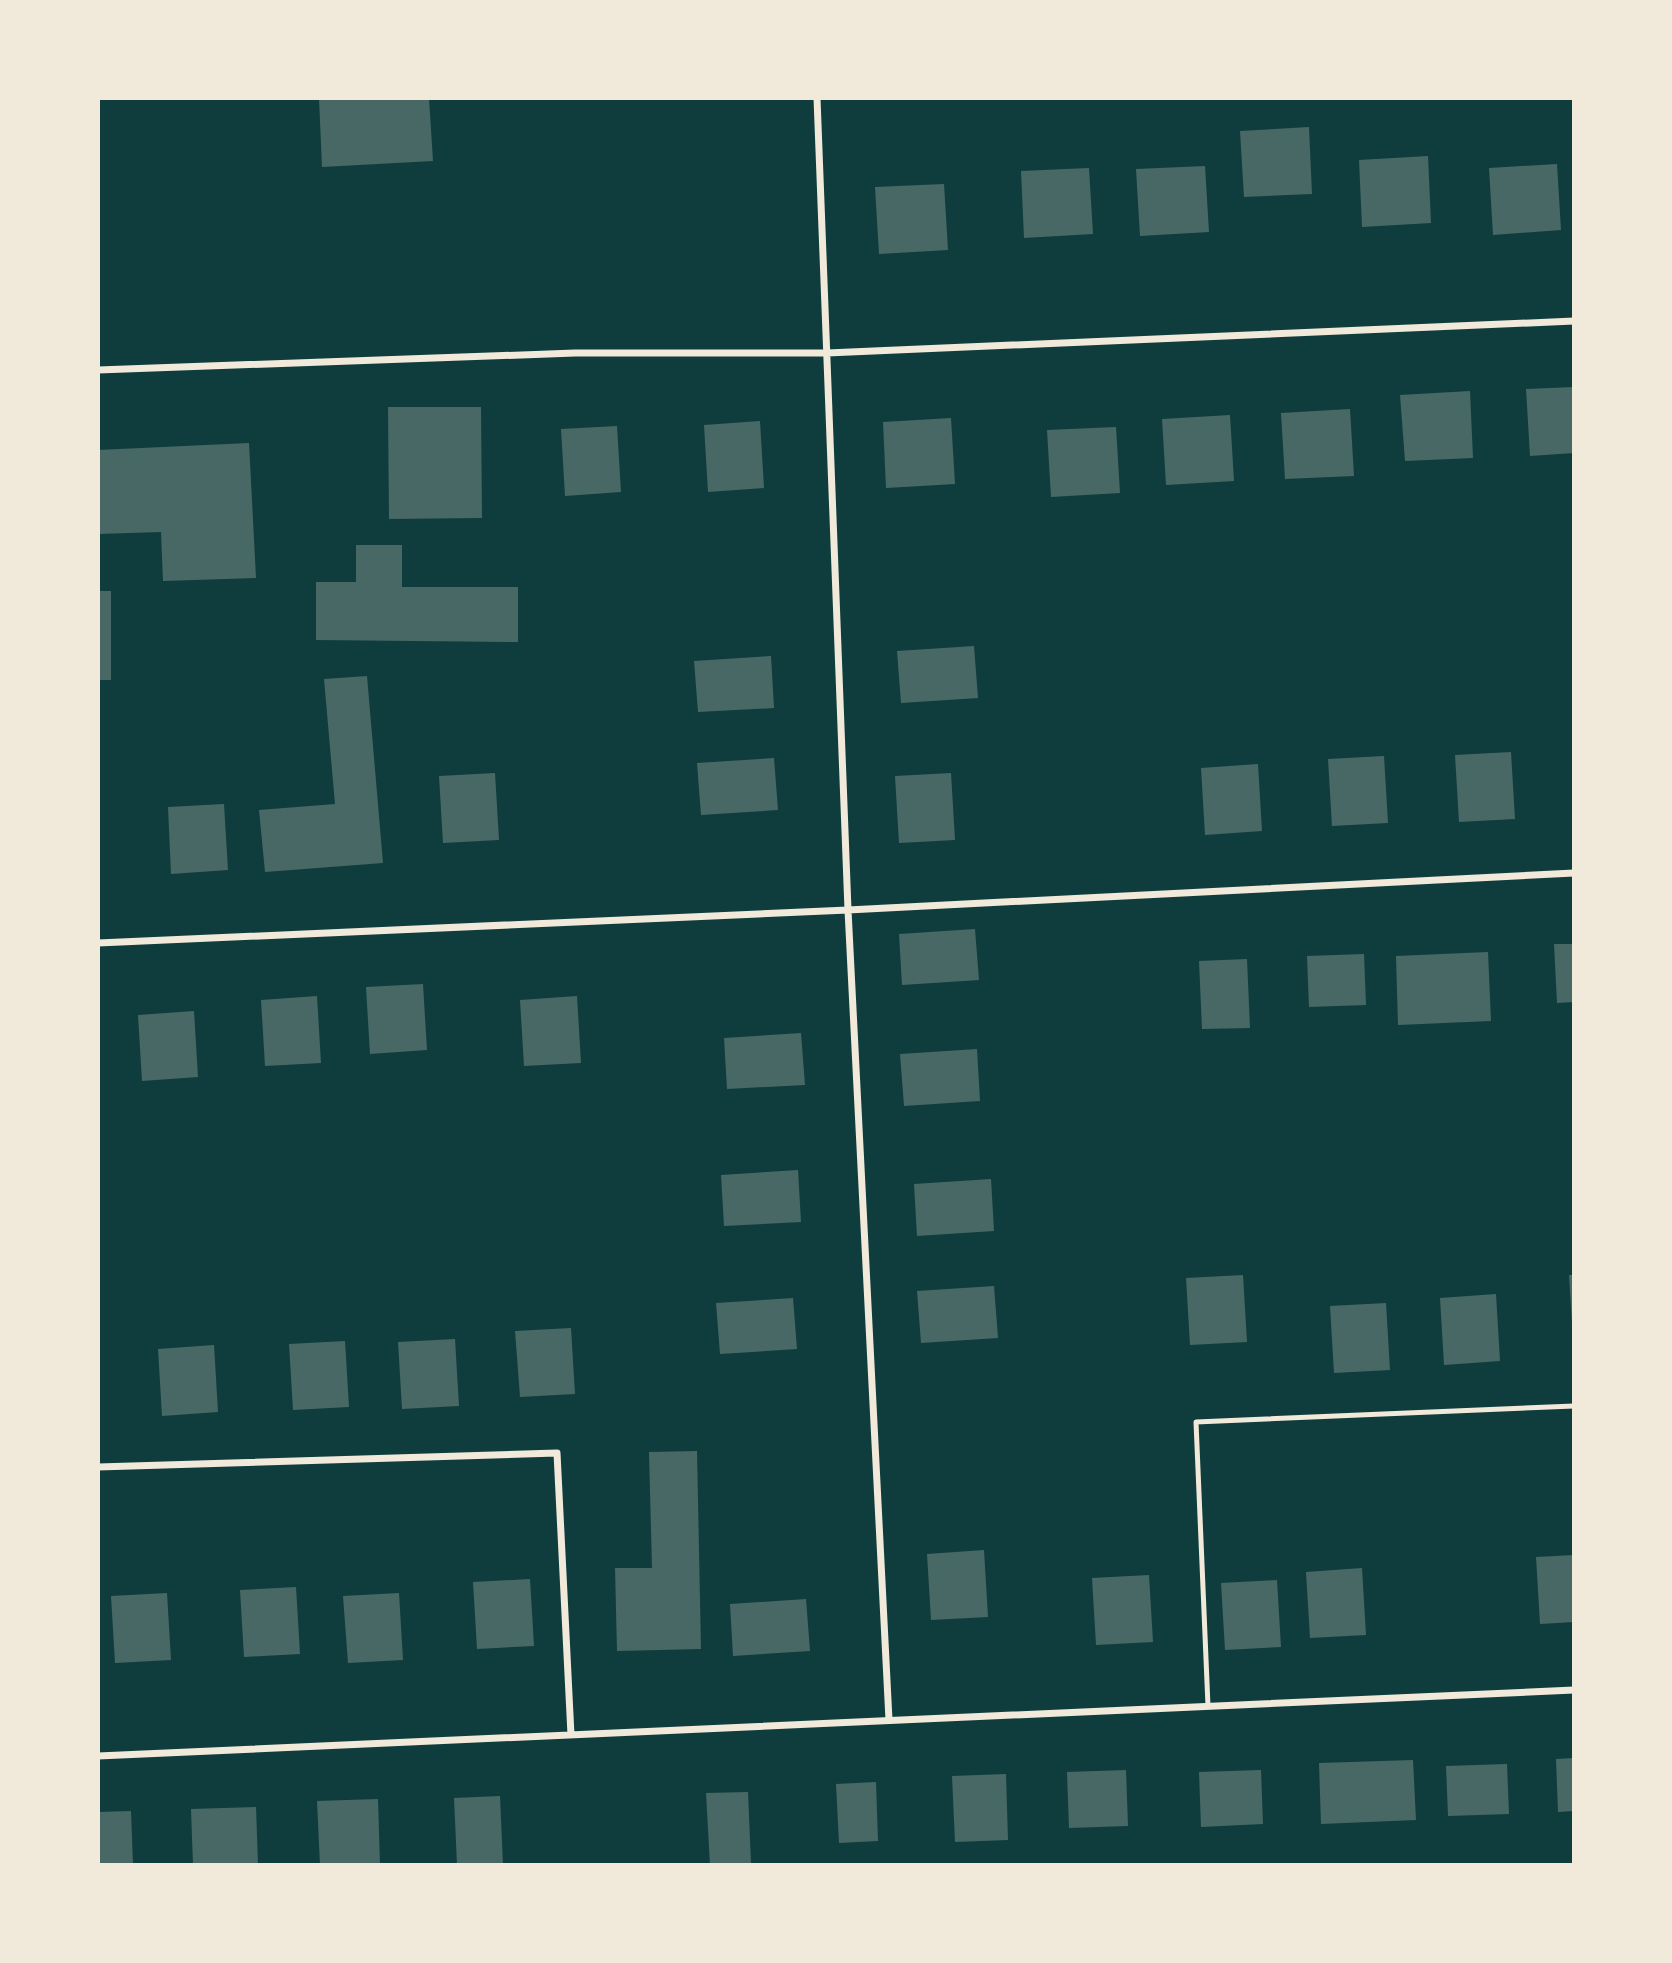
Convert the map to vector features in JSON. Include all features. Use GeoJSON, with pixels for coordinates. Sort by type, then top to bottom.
{"type":"FeatureCollection","features":[{"type":"Feature","properties":{"kind":"street"},"geometry":{"type":"LineString","coordinates":[[817,98],[848,910],[889,1720]]}},
{"type":"Feature","properties":{"kind":"street"},"geometry":{"type":"LineString","coordinates":[[98,370],[575,354],[827,353],[1574,321]]}},
{"type":"Feature","properties":{"kind":"street"},"geometry":{"type":"LineString","coordinates":[[98,943],[848,910],[1574,873]]}},
{"type":"Feature","properties":{"kind":"street"},"geometry":{"type":"LineString","coordinates":[[98,1467],[557,1453],[571,1735]]}},
{"type":"Feature","properties":{"kind":"street"},"geometry":{"type":"LineString","coordinates":[[98,1756],[1574,1690]]}},
{"type":"Feature","properties":{"kind":"lane"},"geometry":{"type":"LineString","coordinates":[[1208,1706],[1196,1422],[1574,1406]]}},
{"type":"Feature","properties":{"kind":"building"},"geometry":{"type":"Polygon","coordinates":[[[319,98],[429,98],[433,161],[322,167],[319,98]]]}},
{"type":"Feature","properties":{"kind":"building"},"geometry":{"type":"Polygon","coordinates":[[[1309,127],[1312,194],[1244,197],[1240,131],[1309,127]]]}},
{"type":"Feature","properties":{"kind":"building"},"geometry":{"type":"Polygon","coordinates":[[[1428,156],[1431,223],[1362,227],[1359,160],[1428,156]]]}},
{"type":"Feature","properties":{"kind":"building"},"geometry":{"type":"Polygon","coordinates":[[[1557,164],[1561,230],[1493,235],[1489,168],[1557,164]]]}},
{"type":"Feature","properties":{"kind":"building"},"geometry":{"type":"Polygon","coordinates":[[[1205,166],[1209,232],[1140,236],[1136,169],[1205,166]]]}},
{"type":"Feature","properties":{"kind":"building"},"geometry":{"type":"Polygon","coordinates":[[[1089,168],[1093,234],[1024,238],[1021,171],[1089,168]]]}},
{"type":"Feature","properties":{"kind":"building"},"geometry":{"type":"Polygon","coordinates":[[[944,184],[948,250],[879,254],[875,187],[944,184]]]}},
{"type":"Feature","properties":{"kind":"building"},"geometry":{"type":"Polygon","coordinates":[[[1574,387],[1574,453],[1530,456],[1526,389],[1574,387]]]}},
{"type":"Feature","properties":{"kind":"building"},"geometry":{"type":"Polygon","coordinates":[[[1470,391],[1473,458],[1405,461],[1400,395],[1470,391]]]}},
{"type":"Feature","properties":{"kind":"building"},"geometry":{"type":"Polygon","coordinates":[[[388,407],[481,407],[482,518],[389,519],[388,407]]]}},
{"type":"Feature","properties":{"kind":"building"},"geometry":{"type":"Polygon","coordinates":[[[1350,409],[1354,476],[1285,479],[1281,413],[1350,409]]]}},
{"type":"Feature","properties":{"kind":"building"},"geometry":{"type":"Polygon","coordinates":[[[1230,415],[1234,481],[1166,485],[1162,419],[1230,415]]]}},
{"type":"Feature","properties":{"kind":"building"},"geometry":{"type":"Polygon","coordinates":[[[951,418],[955,484],[886,488],[883,422],[951,418]]]}},
{"type":"Feature","properties":{"kind":"building"},"geometry":{"type":"Polygon","coordinates":[[[760,421],[764,488],[708,492],[704,425],[760,421]]]}},
{"type":"Feature","properties":{"kind":"building"},"geometry":{"type":"Polygon","coordinates":[[[617,426],[621,492],[565,496],[561,429],[617,426]]]}},
{"type":"Feature","properties":{"kind":"building"},"geometry":{"type":"Polygon","coordinates":[[[1116,427],[1120,493],[1051,497],[1047,430],[1116,427]]]}},
{"type":"Feature","properties":{"kind":"building"},"geometry":{"type":"Polygon","coordinates":[[[249,443],[256,578],[163,581],[161,532],[98,534],[98,450],[249,443]]]}},
{"type":"Feature","properties":{"kind":"building"},"geometry":{"type":"Polygon","coordinates":[[[356,545],[402,545],[402,587],[518,587],[518,642],[316,640],[316,582],[356,582],[356,545]]]}},
{"type":"Feature","properties":{"kind":"building"},"geometry":{"type":"Polygon","coordinates":[[[98,591],[111,591],[111,680],[98,680],[98,591]]]}},
{"type":"Feature","properties":{"kind":"building"},"geometry":{"type":"Polygon","coordinates":[[[974,646],[978,698],[901,703],[897,651],[974,646]]]}},
{"type":"Feature","properties":{"kind":"building"},"geometry":{"type":"Polygon","coordinates":[[[771,656],[774,708],[698,712],[694,661],[771,656]]]}},
{"type":"Feature","properties":{"kind":"building"},"geometry":{"type":"Polygon","coordinates":[[[367,676],[383,863],[265,872],[259,810],[335,804],[324,679],[367,676]]]}},
{"type":"Feature","properties":{"kind":"building"},"geometry":{"type":"Polygon","coordinates":[[[1511,752],[1515,819],[1459,822],[1455,755],[1511,752]]]}},
{"type":"Feature","properties":{"kind":"building"},"geometry":{"type":"Polygon","coordinates":[[[1384,756],[1388,823],[1332,826],[1328,759],[1384,756]]]}},
{"type":"Feature","properties":{"kind":"building"},"geometry":{"type":"Polygon","coordinates":[[[774,758],[778,810],[701,815],[697,763],[774,758]]]}},
{"type":"Feature","properties":{"kind":"building"},"geometry":{"type":"Polygon","coordinates":[[[1258,764],[1262,831],[1205,835],[1201,768],[1258,764]]]}},
{"type":"Feature","properties":{"kind":"building"},"geometry":{"type":"Polygon","coordinates":[[[495,773],[499,840],[443,843],[439,776],[495,773]]]}},
{"type":"Feature","properties":{"kind":"building"},"geometry":{"type":"Polygon","coordinates":[[[951,773],[955,840],[899,843],[895,776],[951,773]]]}},
{"type":"Feature","properties":{"kind":"building"},"geometry":{"type":"Polygon","coordinates":[[[224,804],[228,870],[171,874],[168,807],[224,804]]]}},
{"type":"Feature","properties":{"kind":"building"},"geometry":{"type":"Polygon","coordinates":[[[975,929],[979,980],[902,985],[899,934],[975,929]]]}},
{"type":"Feature","properties":{"kind":"building"},"geometry":{"type":"Polygon","coordinates":[[[1554,944],[1574,944],[1574,1002],[1557,1003],[1554,944]]]}},
{"type":"Feature","properties":{"kind":"building"},"geometry":{"type":"Polygon","coordinates":[[[1488,952],[1491,1021],[1398,1025],[1396,956],[1488,952]]]}},
{"type":"Feature","properties":{"kind":"building"},"geometry":{"type":"Polygon","coordinates":[[[1364,954],[1366,1005],[1309,1007],[1307,956],[1364,954]]]}},
{"type":"Feature","properties":{"kind":"building"},"geometry":{"type":"Polygon","coordinates":[[[1247,959],[1250,1028],[1202,1029],[1199,961],[1247,959]]]}},
{"type":"Feature","properties":{"kind":"building"},"geometry":{"type":"Polygon","coordinates":[[[423,984],[427,1050],[370,1054],[366,987],[423,984]]]}},
{"type":"Feature","properties":{"kind":"building"},"geometry":{"type":"Polygon","coordinates":[[[317,996],[321,1063],[265,1066],[261,1000],[317,996]]]}},
{"type":"Feature","properties":{"kind":"building"},"geometry":{"type":"Polygon","coordinates":[[[577,996],[581,1063],[524,1066],[520,1000],[577,996]]]}},
{"type":"Feature","properties":{"kind":"building"},"geometry":{"type":"Polygon","coordinates":[[[194,1011],[198,1077],[142,1081],[138,1015],[194,1011]]]}},
{"type":"Feature","properties":{"kind":"building"},"geometry":{"type":"Polygon","coordinates":[[[801,1033],[805,1085],[727,1089],[724,1038],[801,1033]]]}},
{"type":"Feature","properties":{"kind":"building"},"geometry":{"type":"Polygon","coordinates":[[[977,1049],[980,1101],[904,1106],[900,1054],[977,1049]]]}},
{"type":"Feature","properties":{"kind":"building"},"geometry":{"type":"Polygon","coordinates":[[[798,1170],[801,1222],[724,1226],[721,1175],[798,1170]]]}},
{"type":"Feature","properties":{"kind":"building"},"geometry":{"type":"Polygon","coordinates":[[[991,1179],[994,1231],[917,1236],[914,1184],[991,1179]]]}},
{"type":"Feature","properties":{"kind":"building"},"geometry":{"type":"Polygon","coordinates":[[[1243,1275],[1247,1342],[1190,1345],[1186,1278],[1243,1275]]]}},
{"type":"Feature","properties":{"kind":"building"},"geometry":{"type":"Polygon","coordinates":[[[1569,1275],[1574,1275],[1574,1323],[1572,1323],[1569,1275]]]}},
{"type":"Feature","properties":{"kind":"building"},"geometry":{"type":"Polygon","coordinates":[[[994,1286],[998,1338],[921,1343],[917,1291],[994,1286]]]}},
{"type":"Feature","properties":{"kind":"building"},"geometry":{"type":"Polygon","coordinates":[[[1496,1294],[1500,1361],[1444,1365],[1440,1298],[1496,1294]]]}},
{"type":"Feature","properties":{"kind":"building"},"geometry":{"type":"Polygon","coordinates":[[[793,1298],[797,1349],[720,1354],[716,1303],[793,1298]]]}},
{"type":"Feature","properties":{"kind":"building"},"geometry":{"type":"Polygon","coordinates":[[[1386,1303],[1390,1370],[1334,1373],[1330,1306],[1386,1303]]]}},
{"type":"Feature","properties":{"kind":"building"},"geometry":{"type":"Polygon","coordinates":[[[571,1328],[575,1394],[520,1397],[515,1331],[571,1328]]]}},
{"type":"Feature","properties":{"kind":"building"},"geometry":{"type":"Polygon","coordinates":[[[455,1339],[459,1406],[402,1409],[398,1342],[455,1339]]]}},
{"type":"Feature","properties":{"kind":"building"},"geometry":{"type":"Polygon","coordinates":[[[345,1341],[349,1407],[293,1410],[289,1344],[345,1341]]]}},
{"type":"Feature","properties":{"kind":"building"},"geometry":{"type":"Polygon","coordinates":[[[214,1345],[218,1412],[162,1416],[158,1349],[214,1345]]]}},
{"type":"Feature","properties":{"kind":"building"},"geometry":{"type":"Polygon","coordinates":[[[697,1451],[701,1649],[617,1651],[615,1568],[652,1568],[649,1452],[697,1451]]]}},
{"type":"Feature","properties":{"kind":"building"},"geometry":{"type":"Polygon","coordinates":[[[984,1550],[988,1617],[931,1620],[927,1554],[984,1550]]]}},
{"type":"Feature","properties":{"kind":"building"},"geometry":{"type":"Polygon","coordinates":[[[1574,1555],[1574,1622],[1540,1624],[1536,1557],[1574,1555]]]}},
{"type":"Feature","properties":{"kind":"building"},"geometry":{"type":"Polygon","coordinates":[[[1362,1568],[1366,1635],[1310,1638],[1306,1572],[1362,1568]]]}},
{"type":"Feature","properties":{"kind":"building"},"geometry":{"type":"Polygon","coordinates":[[[1149,1575],[1153,1642],[1096,1645],[1092,1578],[1149,1575]]]}},
{"type":"Feature","properties":{"kind":"building"},"geometry":{"type":"Polygon","coordinates":[[[530,1579],[534,1646],[477,1649],[473,1582],[530,1579]]]}},
{"type":"Feature","properties":{"kind":"building"},"geometry":{"type":"Polygon","coordinates":[[[1277,1580],[1281,1647],[1225,1650],[1221,1583],[1277,1580]]]}},
{"type":"Feature","properties":{"kind":"building"},"geometry":{"type":"Polygon","coordinates":[[[296,1587],[300,1654],[244,1657],[240,1590],[296,1587]]]}},
{"type":"Feature","properties":{"kind":"building"},"geometry":{"type":"Polygon","coordinates":[[[167,1593],[171,1660],[115,1663],[111,1596],[167,1593]]]}},
{"type":"Feature","properties":{"kind":"building"},"geometry":{"type":"Polygon","coordinates":[[[399,1593],[403,1660],[348,1663],[343,1596],[399,1593]]]}},
{"type":"Feature","properties":{"kind":"building"},"geometry":{"type":"Polygon","coordinates":[[[806,1599],[810,1651],[733,1656],[730,1604],[806,1599]]]}},
{"type":"Feature","properties":{"kind":"building"},"geometry":{"type":"Polygon","coordinates":[[[1574,1758],[1574,1811],[1558,1812],[1556,1759],[1574,1758]]]}},
{"type":"Feature","properties":{"kind":"building"},"geometry":{"type":"Polygon","coordinates":[[[1413,1760],[1416,1820],[1321,1824],[1319,1763],[1413,1760]]]}},
{"type":"Feature","properties":{"kind":"building"},"geometry":{"type":"Polygon","coordinates":[[[1507,1764],[1509,1814],[1448,1816],[1446,1766],[1507,1764]]]}},
{"type":"Feature","properties":{"kind":"building"},"geometry":{"type":"Polygon","coordinates":[[[1126,1770],[1128,1826],[1069,1828],[1067,1772],[1126,1770]]]}},
{"type":"Feature","properties":{"kind":"building"},"geometry":{"type":"Polygon","coordinates":[[[1261,1770],[1263,1824],[1201,1827],[1199,1772],[1261,1770]]]}},
{"type":"Feature","properties":{"kind":"building"},"geometry":{"type":"Polygon","coordinates":[[[1006,1774],[1008,1840],[955,1842],[952,1776],[1006,1774]]]}},
{"type":"Feature","properties":{"kind":"building"},"geometry":{"type":"Polygon","coordinates":[[[876,1782],[878,1841],[839,1843],[836,1784],[876,1782]]]}},
{"type":"Feature","properties":{"kind":"building"},"geometry":{"type":"Polygon","coordinates":[[[748,1792],[751,1863],[710,1865],[706,1793],[748,1792]]]}},
{"type":"Feature","properties":{"kind":"building"},"geometry":{"type":"Polygon","coordinates":[[[500,1796],[503,1865],[457,1865],[454,1798],[500,1796]]]}},
{"type":"Feature","properties":{"kind":"building"},"geometry":{"type":"Polygon","coordinates":[[[378,1799],[380,1865],[320,1865],[317,1801],[378,1799]]]}},
{"type":"Feature","properties":{"kind":"building"},"geometry":{"type":"Polygon","coordinates":[[[256,1807],[258,1865],[193,1865],[191,1809],[256,1807]]]}},
{"type":"Feature","properties":{"kind":"building"},"geometry":{"type":"Polygon","coordinates":[[[131,1811],[133,1865],[98,1865],[98,1812],[131,1811]]]}}]}
